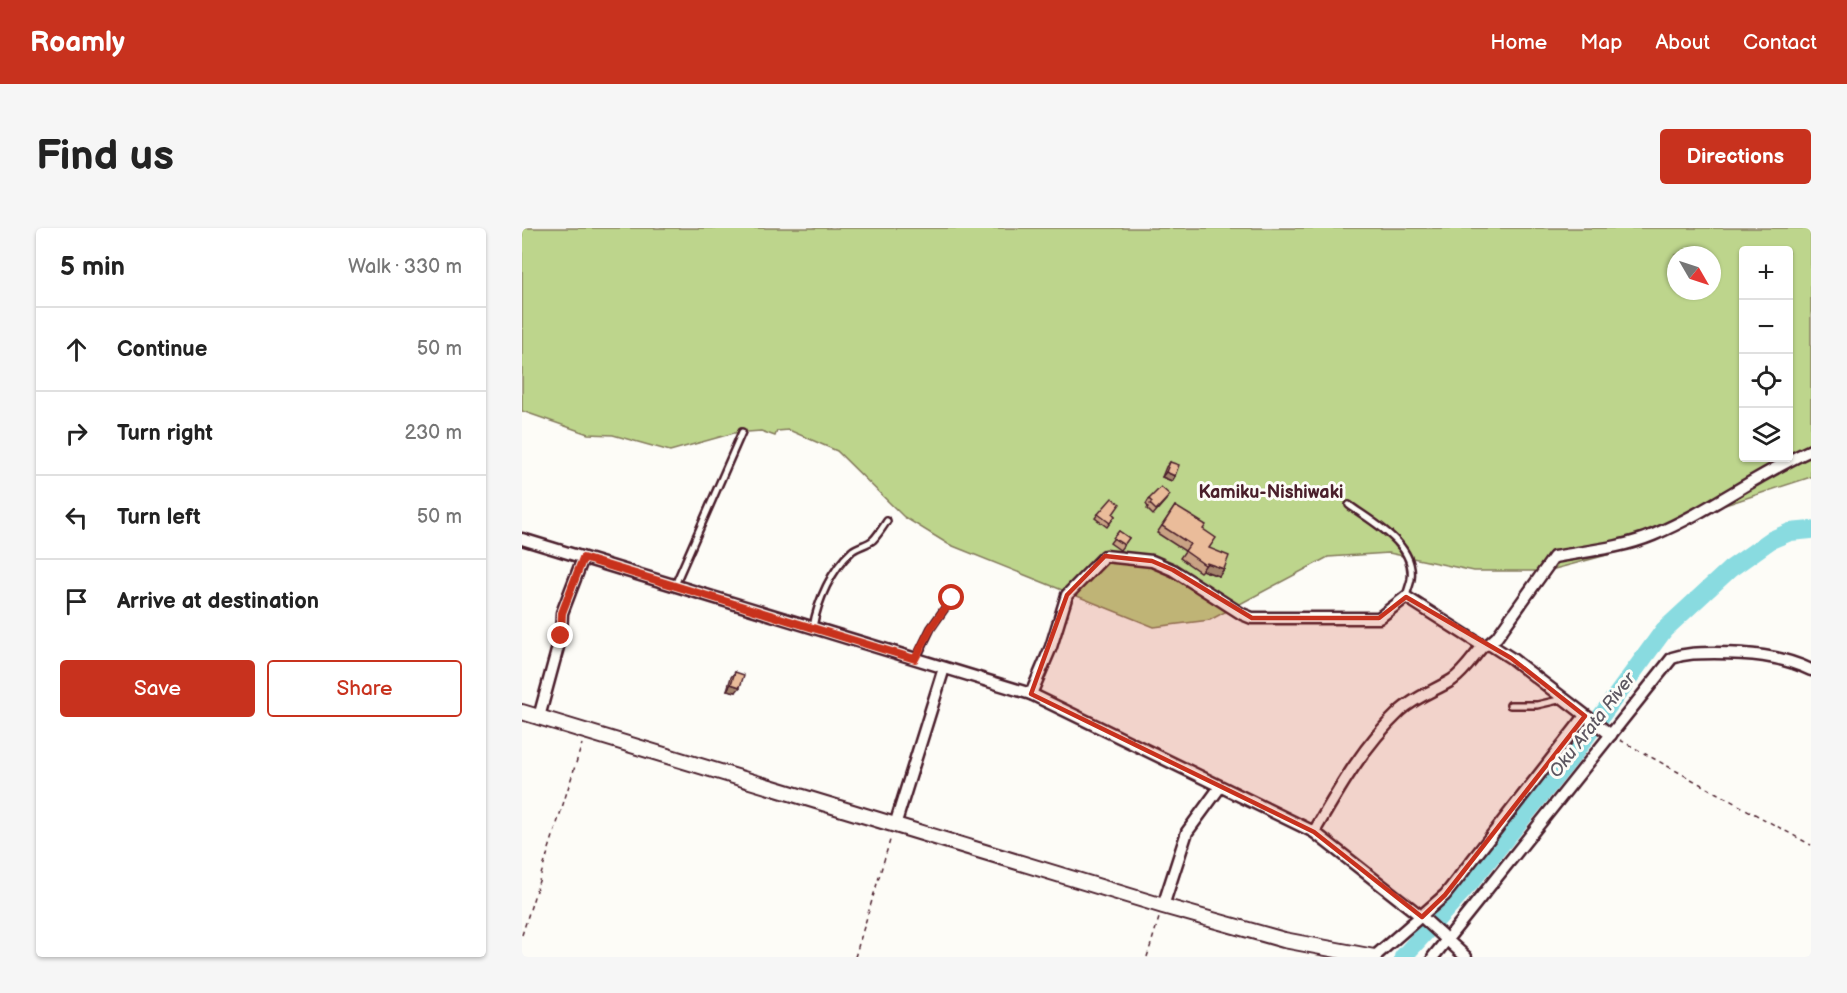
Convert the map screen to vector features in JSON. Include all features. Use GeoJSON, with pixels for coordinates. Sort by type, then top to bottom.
{"type":"FeatureCollection","features":[{"type":"Feature","properties":{"kind":"street"},"geometry":{"type":"LineString","coordinates":[[1314,832],[1366,748],[1402,709],[1425,693],[1454,679],[1486,645],[1497,637],[1554,557],[1651,536],[1694,516],[1782,463],[1811,450]]}},
{"type":"Feature","properties":{"kind":"street"},"geometry":{"type":"LineString","coordinates":[[522,539],[1030,694],[1314,832],[1424,919],[1466,957]]}},
{"type":"Feature","properties":{"kind":"street"},"geometry":{"type":"LineString","coordinates":[[1030,694],[1051,647],[1067,595],[1106,556],[1152,561],[1173,570],[1252,618],[1379,618],[1406,597],[1511,658],[1610,734]]}},
{"type":"Feature","properties":{"kind":"street"},"geometry":{"type":"LineString","coordinates":[[539,717],[561,636],[562,613],[583,558]]}},
{"type":"Feature","properties":{"kind":"street"},"geometry":{"type":"LineString","coordinates":[[1433,957],[1444,938],[1672,658],[1683,654],[1748,653],[1777,657],[1811,670]]}},
{"type":"Feature","properties":{"kind":"street"},"geometry":{"type":"LineString","coordinates":[[895,825],[944,668]]}},
{"type":"Feature","properties":{"kind":"street"},"geometry":{"type":"LineString","coordinates":[[522,712],[1163,906],[1284,940],[1374,957],[1424,919],[1586,717]]}},
{"type":"Feature","properties":{"kind":"street"},"geometry":{"type":"LineString","coordinates":[[1163,906],[1187,832],[1220,787]]}},
{"type":"Feature","properties":{"kind":"lane"},"geometry":{"type":"LineString","coordinates":[[675,585],[742,432]]}},
{"type":"Feature","properties":{"kind":"lane"},"geometry":{"type":"LineString","coordinates":[[1349,505],[1388,533],[1402,548],[1410,563],[1411,578],[1406,597]]}},
{"type":"Feature","properties":{"kind":"lane"},"geometry":{"type":"LineString","coordinates":[[813,628],[822,593],[837,571],[853,550],[872,541],[887,521]]}},
{"type":"Feature","properties":{"kind":"lane"},"geometry":{"type":"LineString","coordinates":[[915,659],[931,628],[952,598]]}},
{"type":"Feature","properties":{"kind":"lane"},"geometry":{"type":"LineString","coordinates":[[1509,705],[1537,705],[1563,699]]}},
{"type":"Feature","properties":{"kind":"path"},"geometry":{"type":"LineString","coordinates":[[522,934],[585,732]]}},
{"type":"Feature","properties":{"kind":"path"},"geometry":{"type":"LineString","coordinates":[[1610,734],[1811,845]]}},
{"type":"Feature","properties":{"kind":"path"},"geometry":{"type":"LineString","coordinates":[[855,957],[895,825]]}},
{"type":"Feature","properties":{"kind":"path"},"geometry":{"type":"LineString","coordinates":[[1148,957],[1163,906]]}},
{"type":"Feature","properties":{"kind":"highlighted area"},"geometry":{"type":"Polygon","coordinates":[[[1105,556],[1152,561],[1173,570],[1252,618],[1379,618],[1406,597],[1511,658],[1585,716],[1445,895],[1422,917],[1314,832],[1031,694],[1067,595],[1105,556]]]}},
{"type":"Feature","properties":{"kind":"green space"},"geometry":{"type":"Polygon","coordinates":[[[522,228],[1811,228],[1811,477],[1719,507],[1637,547],[1547,571],[1474,571],[1389,553],[1328,557],[1210,620],[1154,627],[948,544],[904,517],[837,451],[789,430],[777,431],[775,436],[761,431],[734,433],[670,451],[613,435],[588,434],[522,411],[522,228]]]}},
{"type":"Feature","properties":{"kind":"building"},"geometry":{"type":"Polygon","coordinates":[[[1170,462],[1179,465],[1175,476],[1166,472],[1170,462]]]}},
{"type":"Feature","properties":{"kind":"building"},"geometry":{"type":"Polygon","coordinates":[[[1161,487],[1170,495],[1156,510],[1150,504],[1152,502],[1149,499],[1161,487]]]}},
{"type":"Feature","properties":{"kind":"building"},"geometry":{"type":"Polygon","coordinates":[[[1112,498],[1120,504],[1110,523],[1098,514],[1112,498]]]}},
{"type":"Feature","properties":{"kind":"building"},"geometry":{"type":"Polygon","coordinates":[[[1175,506],[1206,525],[1203,529],[1216,538],[1209,548],[1229,556],[1224,569],[1207,563],[1205,565],[1185,551],[1190,544],[1162,526],[1175,506]]]}},
{"type":"Feature","properties":{"kind":"building"},"geometry":{"type":"Polygon","coordinates":[[[1119,531],[1129,538],[1124,545],[1113,538],[1119,531]]]}},
{"type":"Feature","properties":{"kind":"building"},"geometry":{"type":"Polygon","coordinates":[[[735,672],[744,675],[740,687],[731,684],[735,672]]]}},
{"type":"Feature","properties":{"kind":"waterway","name":"Oku Arata River"},"geometry":{"type":"LineString","coordinates":[[1403,957],[1469,884],[1572,756],[1664,630],[1730,569],[1771,540],[1790,532],[1811,530]]}},
{"type":"Feature","properties":{"kind":"district","name":"Kamiku-Nishiwaki"},"geometry":{"type":"Point","coordinates":[1271,492]}},
{"type":"Feature","properties":{"kind":"route"},"geometry":{"type":"LineString","coordinates":[[561,636],[562,613],[583,558],[915,659],[931,628],[952,598]]}}]}
